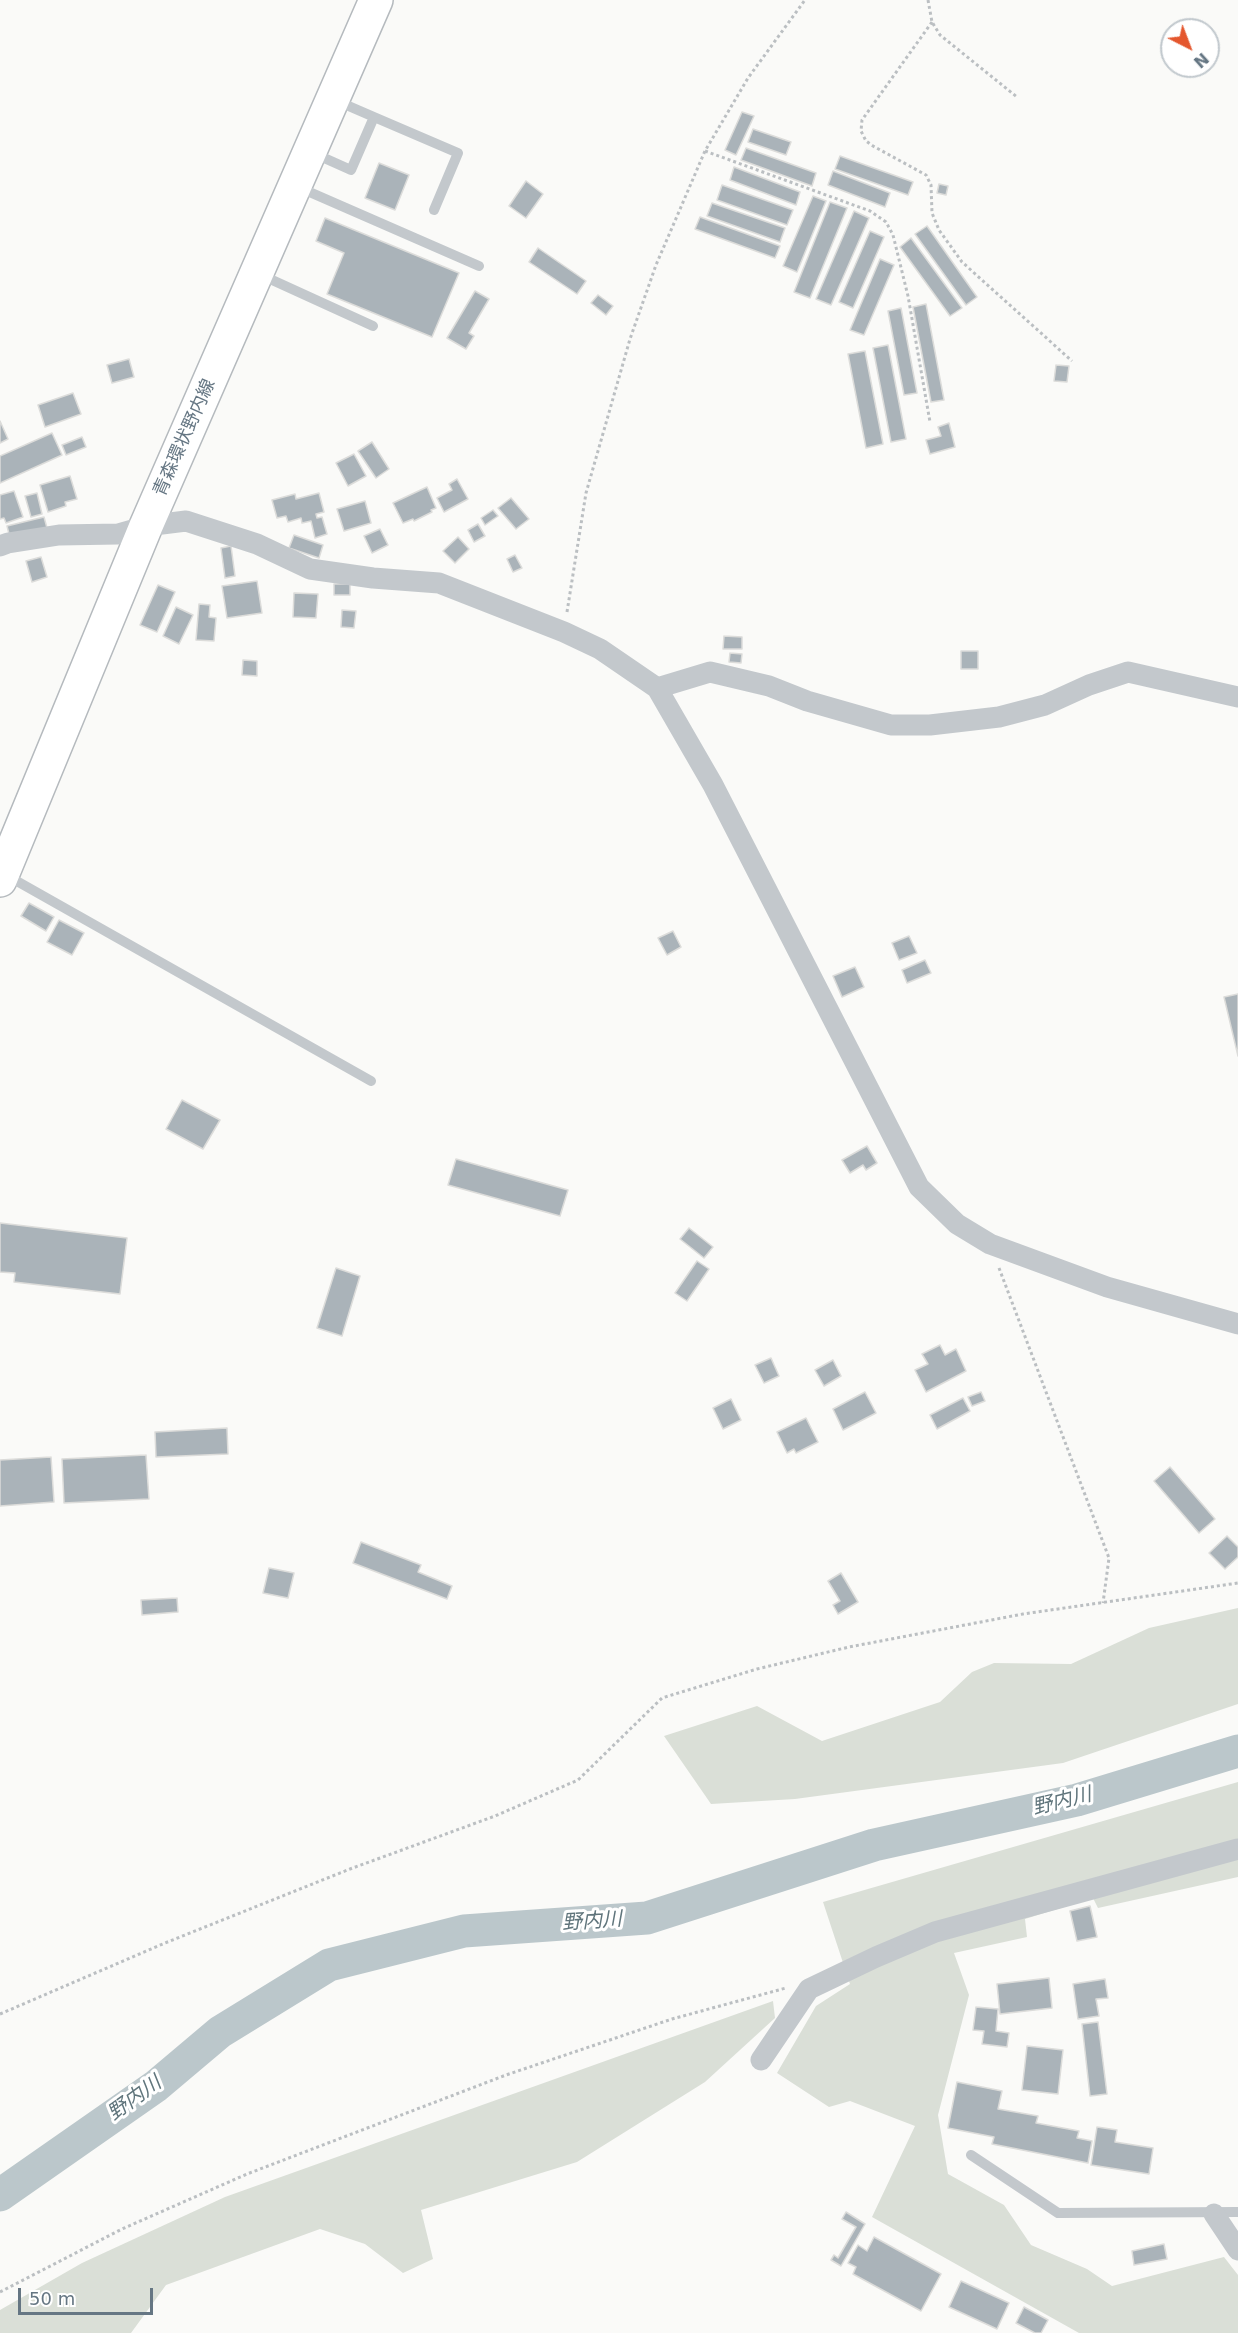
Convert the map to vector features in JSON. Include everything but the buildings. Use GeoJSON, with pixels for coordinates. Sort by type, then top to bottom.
{"type":"FeatureCollection","features":[{"type":"Feature","properties":{"kind":"main road","name":"青森環状野内線"},"geometry":{"type":"LineString","coordinates":[[1,877],[146,526],[376,0]]}},
{"type":"Feature","properties":{"kind":"street"},"geometry":{"type":"LineString","coordinates":[[0,546],[59,535],[118,534],[146,526],[186,521],[257,544],[310,568],[373,578],[439,583],[564,632],[600,649],[657,688],[713,785],[919,1187],[957,1224],[990,1244],[1107,1287],[1238,1324]]}},
{"type":"Feature","properties":{"kind":"street"},"geometry":{"type":"LineString","coordinates":[[657,688],[710,672],[769,686],[807,701],[891,725],[930,725],[999,717],[1045,705],[1089,685],[1128,672],[1238,697]]}},
{"type":"Feature","properties":{"kind":"street"},"geometry":{"type":"LineString","coordinates":[[761,2060],[809,1989],[935,1932],[1238,1849]]}},
{"type":"Feature","properties":{"kind":"street"},"geometry":{"type":"LineString","coordinates":[[1214,2214],[1238,2250]]}},
{"type":"Feature","properties":{"kind":"lane"},"geometry":{"type":"LineString","coordinates":[[333,99],[458,153],[434,210]]}},
{"type":"Feature","properties":{"kind":"lane"},"geometry":{"type":"LineString","coordinates":[[310,152],[351,170],[374,117]]}},
{"type":"Feature","properties":{"kind":"lane"},"geometry":{"type":"LineString","coordinates":[[295,185],[479,266]]}},
{"type":"Feature","properties":{"kind":"lane"},"geometry":{"type":"LineString","coordinates":[[257,273],[374,326]]}},
{"type":"Feature","properties":{"kind":"lane"},"geometry":{"type":"LineString","coordinates":[[1,877],[371,1082]]}},
{"type":"Feature","properties":{"kind":"lane"},"geometry":{"type":"LineString","coordinates":[[971,2155],[1058,2213],[1214,2214],[1238,2212]]}},
{"type":"Feature","properties":{"kind":"path"},"geometry":{"type":"LineString","coordinates":[[564,632],[586,494],[630,339],[656,265],[705,151],[748,78],[805,0]]}},
{"type":"Feature","properties":{"kind":"path"},"geometry":{"type":"LineString","coordinates":[[928,0],[932,21],[940,35],[1017,97]]}},
{"type":"Feature","properties":{"kind":"path"},"geometry":{"type":"LineString","coordinates":[[932,21],[862,120],[861,131],[866,141],[873,146],[926,175],[931,185],[932,213],[939,230],[962,262],[1072,361]]}},
{"type":"Feature","properties":{"kind":"path"},"geometry":{"type":"LineString","coordinates":[[705,151],[870,211],[886,222],[893,235],[908,296],[930,422]]}},
{"type":"Feature","properties":{"kind":"path"},"geometry":{"type":"LineString","coordinates":[[990,1244],[1109,1558],[1103,1603]]}},
{"type":"Feature","properties":{"kind":"path"},"geometry":{"type":"LineString","coordinates":[[0,2014],[165,1943],[350,1869],[495,1816],[578,1779],[662,1698],[757,1669],[849,1647],[1023,1614],[1238,1583]]}},
{"type":"Feature","properties":{"kind":"path"},"geometry":{"type":"LineString","coordinates":[[0,2292],[122,2229],[247,2174],[506,2075],[672,2019],[789,1987],[809,1989]]}},
{"type":"Feature","properties":{"kind":"shaded area"},"geometry":{"type":"Polygon","coordinates":[[[1238,1608],[1238,1704],[1063,1763],[795,1799],[711,1804],[664,1736],[757,1706],[822,1741],[940,1702],[972,1672],[994,1663],[1071,1664],[1149,1628],[1238,1608]]]}},
{"type":"Feature","properties":{"kind":"shaded area"},"geometry":{"type":"Polygon","coordinates":[[[1238,1782],[1238,1877],[1098,1908],[1093,1898],[1025,1919],[1027,1937],[954,1953],[969,1995],[938,2115],[948,2174],[1004,2205],[1031,2245],[1087,2269],[1112,2286],[1224,2257],[1238,2275],[1238,2333],[1079,2333],[872,2217],[915,2126],[850,2101],[829,2107],[777,2073],[816,2006],[850,1984],[823,1902],[1238,1782]]]}},
{"type":"Feature","properties":{"kind":"shaded area"},"geometry":{"type":"Polygon","coordinates":[[[773,2001],[775,2018],[705,2082],[577,2162],[421,2210],[433,2259],[403,2273],[365,2244],[320,2229],[166,2285],[131,2333],[0,2333],[0,2310],[82,2263],[225,2197],[773,2001]]]}},
{"type":"Feature","properties":{"kind":"waterway","name":"野内川"},"geometry":{"type":"LineString","coordinates":[[0,2195],[156,2086],[220,2032],[329,1965],[464,1931],[647,1918],[874,1845],[1077,1800],[1238,1751]]}}]}
